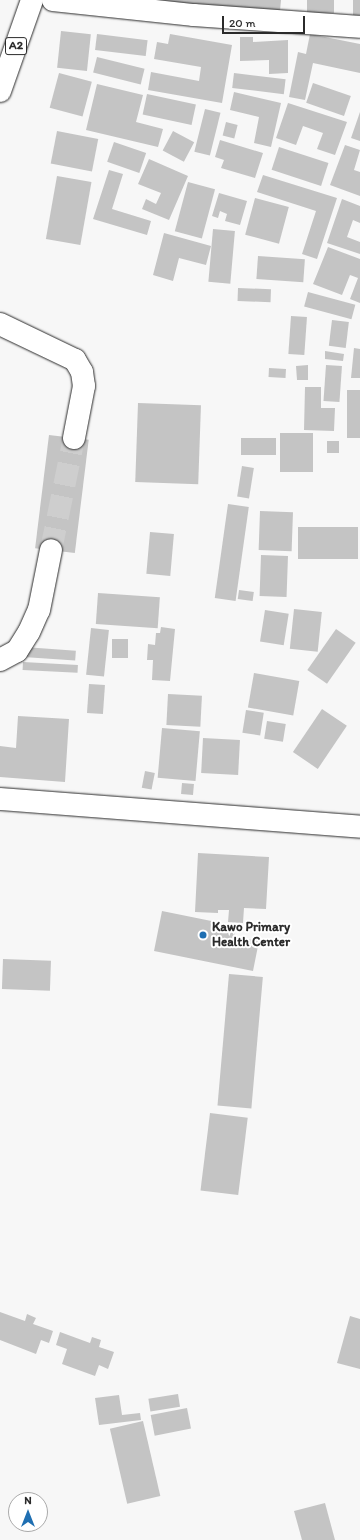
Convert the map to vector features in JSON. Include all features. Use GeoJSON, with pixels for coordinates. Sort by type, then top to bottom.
{"type":"FeatureCollection","features":[{"type":"Feature","properties":{"kind":"main road","name":"A2"},"geometry":{"type":"LineString","coordinates":[[0,91],[32,0]]}},
{"type":"Feature","properties":{"kind":"main road"},"geometry":{"type":"LineString","coordinates":[[53,0],[194,15],[360,27]]}},
{"type":"Feature","properties":{"kind":"main road"},"geometry":{"type":"LineString","coordinates":[[0,324],[76,360],[82,372],[84,386],[74,438]]}},
{"type":"Feature","properties":{"kind":"main road"},"geometry":{"type":"LineString","coordinates":[[0,660],[16,651],[29,632],[39,610],[51,550]]}},
{"type":"Feature","properties":{"kind":"main road"},"geometry":{"type":"LineString","coordinates":[[0,799],[360,827]]}},
{"type":"Feature","properties":{"kind":"building"},"geometry":{"type":"Polygon","coordinates":[[[143,0],[281,0],[280,11],[143,4],[143,0]]]}},
{"type":"Feature","properties":{"kind":"building"},"geometry":{"type":"Polygon","coordinates":[[[307,0],[334,0],[334,13],[307,13],[307,0]]]}},
{"type":"Feature","properties":{"kind":"building"},"geometry":{"type":"Polygon","coordinates":[[[353,0],[360,0],[360,15],[353,15],[353,0]]]}},
{"type":"Feature","properties":{"kind":"building"},"geometry":{"type":"Polygon","coordinates":[[[61,31],[91,34],[87,71],[57,68],[61,31]]]}},
{"type":"Feature","properties":{"kind":"building"},"geometry":{"type":"Polygon","coordinates":[[[97,34],[148,40],[146,56],[95,50],[97,34]]]}},
{"type":"Feature","properties":{"kind":"building"},"geometry":{"type":"Polygon","coordinates":[[[170,34],[232,45],[222,103],[148,90],[151,72],[199,81],[201,67],[154,59],[157,42],[168,44],[170,34]]]}},
{"type":"Feature","properties":{"kind":"building"},"geometry":{"type":"Polygon","coordinates":[[[310,34],[360,44],[360,73],[313,63],[305,100],[289,97],[298,52],[306,54],[310,34]]]}},
{"type":"Feature","properties":{"kind":"building"},"geometry":{"type":"Polygon","coordinates":[[[240,37],[253,37],[253,42],[288,40],[288,73],[269,74],[269,60],[240,61],[240,37]]]}},
{"type":"Feature","properties":{"kind":"building"},"geometry":{"type":"Polygon","coordinates":[[[97,57],[145,69],[141,84],[93,73],[97,57]]]}},
{"type":"Feature","properties":{"kind":"building"},"geometry":{"type":"Polygon","coordinates":[[[59,73],[92,82],[83,117],[50,108],[59,73]]]}},
{"type":"Feature","properties":{"kind":"building"},"geometry":{"type":"Polygon","coordinates":[[[234,73],[286,79],[284,94],[232,88],[234,73]]]}},
{"type":"Feature","properties":{"kind":"building"},"geometry":{"type":"Polygon","coordinates":[[[313,83],[351,96],[344,116],[306,103],[313,83]]]}},
{"type":"Feature","properties":{"kind":"building"},"geometry":{"type":"Polygon","coordinates":[[[97,84],[143,95],[136,122],[163,129],[158,147],[86,130],[97,84]]]}},
{"type":"Feature","properties":{"kind":"building"},"geometry":{"type":"Polygon","coordinates":[[[234,92],[281,103],[271,147],[254,143],[259,117],[230,110],[234,92]]]}},
{"type":"Feature","properties":{"kind":"building"},"geometry":{"type":"Polygon","coordinates":[[[147,94],[196,104],[192,125],[143,115],[147,94]]]}},
{"type":"Feature","properties":{"kind":"building"},"geometry":{"type":"Polygon","coordinates":[[[288,103],[347,122],[335,155],[317,149],[323,133],[303,126],[296,145],[276,138],[288,103]]]}},
{"type":"Feature","properties":{"kind":"building"},"geometry":{"type":"Polygon","coordinates":[[[205,109],[221,113],[210,156],[194,152],[205,109]]]}},
{"type":"Feature","properties":{"kind":"building"},"geometry":{"type":"Polygon","coordinates":[[[360,112],[360,141],[351,138],[360,112]]]}},
{"type":"Feature","properties":{"kind":"building"},"geometry":{"type":"Polygon","coordinates":[[[226,122],[238,125],[234,138],[223,136],[226,122]]]}},
{"type":"Feature","properties":{"kind":"building"},"geometry":{"type":"Polygon","coordinates":[[[57,131],[98,139],[92,171],[51,163],[57,131]]]}},
{"type":"Feature","properties":{"kind":"building"},"geometry":{"type":"Polygon","coordinates":[[[173,131],[194,142],[184,162],[163,150],[173,131]]]}},
{"type":"Feature","properties":{"kind":"building"},"geometry":{"type":"Polygon","coordinates":[[[220,140],[263,153],[255,178],[221,168],[224,160],[215,157],[220,140]]]}},
{"type":"Feature","properties":{"kind":"building"},"geometry":{"type":"Polygon","coordinates":[[[114,142],[146,153],[139,173],[107,162],[114,142]]]}},
{"type":"Feature","properties":{"kind":"building"},"geometry":{"type":"Polygon","coordinates":[[[345,145],[360,150],[354,170],[360,172],[360,196],[330,185],[345,145]]]}},
{"type":"Feature","properties":{"kind":"building"},"geometry":{"type":"Polygon","coordinates":[[[279,147],[328,163],[321,186],[272,170],[279,147]]]}},
{"type":"Feature","properties":{"kind":"building"},"geometry":{"type":"Polygon","coordinates":[[[149,159],[188,176],[169,220],[142,209],[146,199],[156,204],[161,193],[138,184],[149,159]]]}},
{"type":"Feature","properties":{"kind":"building"},"geometry":{"type":"Polygon","coordinates":[[[109,170],[123,174],[112,209],[151,221],[147,235],[93,219],[109,170]]]}},
{"type":"Feature","properties":{"kind":"building"},"geometry":{"type":"Polygon","coordinates":[[[263,175],[337,198],[317,259],[302,254],[316,211],[257,192],[263,175]]]}},
{"type":"Feature","properties":{"kind":"building"},"geometry":{"type":"Polygon","coordinates":[[[57,176],[91,182],[80,245],[46,239],[57,176]]]}},
{"type":"Feature","properties":{"kind":"building"},"geometry":{"type":"Polygon","coordinates":[[[188,182],[215,189],[202,239],[175,231],[188,182]]]}},
{"type":"Feature","properties":{"kind":"building"},"geometry":{"type":"Polygon","coordinates":[[[219,193],[247,201],[240,225],[225,221],[227,214],[220,211],[218,218],[212,216],[219,193]]]}},
{"type":"Feature","properties":{"kind":"building"},"geometry":{"type":"Polygon","coordinates":[[[255,198],[289,207],[279,244],[245,235],[255,198]]]}},
{"type":"Feature","properties":{"kind":"building"},"geometry":{"type":"Polygon","coordinates":[[[342,199],[360,206],[360,223],[353,220],[347,237],[360,242],[360,254],[327,243],[342,199]]]}},
{"type":"Feature","properties":{"kind":"building"},"geometry":{"type":"Polygon","coordinates":[[[213,229],[235,231],[230,284],[208,282],[213,229]]]}},
{"type":"Feature","properties":{"kind":"building"},"geometry":{"type":"Polygon","coordinates":[[[164,233],[211,246],[206,265],[179,258],[173,281],[153,275],[164,233]]]}},
{"type":"Feature","properties":{"kind":"building"},"geometry":{"type":"Polygon","coordinates":[[[328,247],[360,259],[360,303],[350,299],[358,278],[350,275],[342,295],[313,284],[328,247]]]}},
{"type":"Feature","properties":{"kind":"building"},"geometry":{"type":"Polygon","coordinates":[[[258,256],[305,259],[303,282],[256,279],[258,256]]]}},
{"type":"Feature","properties":{"kind":"building"},"geometry":{"type":"Polygon","coordinates":[[[238,288],[271,289],[271,302],[238,301],[238,288]]]}},
{"type":"Feature","properties":{"kind":"building"},"geometry":{"type":"Polygon","coordinates":[[[308,292],[355,305],[351,319],[304,306],[308,292]]]}},
{"type":"Feature","properties":{"kind":"building"},"geometry":{"type":"Polygon","coordinates":[[[291,316],[307,317],[304,355],[288,354],[291,316]]]}},
{"type":"Feature","properties":{"kind":"building"},"geometry":{"type":"Polygon","coordinates":[[[332,320],[349,322],[346,348],[329,346],[332,320]]]}},
{"type":"Feature","properties":{"kind":"building"},"geometry":{"type":"Polygon","coordinates":[[[354,348],[360,349],[360,378],[351,378],[354,348]]]}},
{"type":"Feature","properties":{"kind":"building"},"geometry":{"type":"Polygon","coordinates":[[[325,351],[344,354],[343,361],[325,359],[325,351]]]}},
{"type":"Feature","properties":{"kind":"building"},"geometry":{"type":"Polygon","coordinates":[[[308,365],[308,380],[297,380],[296,366],[308,365]]]}},
{"type":"Feature","properties":{"kind":"building"},"geometry":{"type":"Polygon","coordinates":[[[326,365],[342,366],[339,402],[323,401],[326,365]]]}},
{"type":"Feature","properties":{"kind":"building"},"geometry":{"type":"Polygon","coordinates":[[[269,368],[286,369],[286,378],[269,377],[269,368]]]}},
{"type":"Feature","properties":{"kind":"building"},"geometry":{"type":"Polygon","coordinates":[[[305,387],[321,387],[321,408],[335,408],[334,431],[304,430],[305,387]]]}},
{"type":"Feature","properties":{"kind":"building"},"geometry":{"type":"Polygon","coordinates":[[[347,390],[360,390],[360,438],[347,438],[347,390]]]}},
{"type":"Feature","properties":{"kind":"building"},"geometry":{"type":"Polygon","coordinates":[[[138,403],[201,405],[198,484],[135,482],[138,403]]]}},
{"type":"Feature","properties":{"kind":"building"},"geometry":{"type":"Polygon","coordinates":[[[280,433],[313,433],[313,472],[280,472],[280,433]]]}},
{"type":"Feature","properties":{"kind":"building"},"geometry":{"type":"Polygon","coordinates":[[[49,435],[89,440],[75,553],[35,548],[49,435]]]}},
{"type":"Feature","properties":{"kind":"building"},"geometry":{"type":"Polygon","coordinates":[[[241,438],[276,438],[276,455],[241,455],[241,438]]]}},
{"type":"Feature","properties":{"kind":"building"},"geometry":{"type":"Polygon","coordinates":[[[327,441],[339,441],[339,453],[327,453],[327,441]]]}},
{"type":"Feature","properties":{"kind":"building"},"geometry":{"type":"Polygon","coordinates":[[[242,466],[254,468],[249,498],[237,497],[242,466]]]}},
{"type":"Feature","properties":{"kind":"building"},"geometry":{"type":"Polygon","coordinates":[[[228,504],[249,507],[236,601],[215,598],[228,504]]]}},
{"type":"Feature","properties":{"kind":"building"},"geometry":{"type":"Polygon","coordinates":[[[260,511],[293,512],[292,551],[259,550],[260,511]]]}},
{"type":"Feature","properties":{"kind":"building"},"geometry":{"type":"Polygon","coordinates":[[[298,527],[358,527],[358,559],[298,559],[298,527]]]}},
{"type":"Feature","properties":{"kind":"building"},"geometry":{"type":"Polygon","coordinates":[[[150,532],[174,534],[170,576],[146,574],[150,532]]]}},
{"type":"Feature","properties":{"kind":"building"},"geometry":{"type":"Polygon","coordinates":[[[261,555],[288,556],[287,597],[260,596],[261,555]]]}},
{"type":"Feature","properties":{"kind":"building"},"geometry":{"type":"Polygon","coordinates":[[[239,590],[254,592],[253,601],[238,599],[239,590]]]}},
{"type":"Feature","properties":{"kind":"building"},"geometry":{"type":"Polygon","coordinates":[[[98,593],[160,597],[158,628],[96,624],[98,593]]]}},
{"type":"Feature","properties":{"kind":"building"},"geometry":{"type":"Polygon","coordinates":[[[294,609],[322,612],[318,652],[290,649],[294,609]]]}},
{"type":"Feature","properties":{"kind":"building"},"geometry":{"type":"Polygon","coordinates":[[[265,610],[289,614],[284,645],[260,642],[265,610]]]}},
{"type":"Feature","properties":{"kind":"building"},"geometry":{"type":"Polygon","coordinates":[[[161,627],[175,629],[170,681],[152,680],[153,660],[147,660],[148,644],[155,645],[156,633],[160,633],[161,627]]]}},
{"type":"Feature","properties":{"kind":"building"},"geometry":{"type":"Polygon","coordinates":[[[91,628],[109,630],[104,677],[86,675],[91,628]]]}},
{"type":"Feature","properties":{"kind":"building"},"geometry":{"type":"Polygon","coordinates":[[[336,629],[356,643],[327,684],[307,670],[336,629]]]}},
{"type":"Feature","properties":{"kind":"building"},"geometry":{"type":"Polygon","coordinates":[[[112,639],[128,639],[128,658],[112,658],[112,639]]]}},
{"type":"Feature","properties":{"kind":"building"},"geometry":{"type":"Polygon","coordinates":[[[24,647],[76,651],[75,661],[23,657],[24,647]]]}},
{"type":"Feature","properties":{"kind":"building"},"geometry":{"type":"Polygon","coordinates":[[[23,662],[78,665],[78,673],[23,670],[23,662]]]}},
{"type":"Feature","properties":{"kind":"building"},"geometry":{"type":"Polygon","coordinates":[[[254,673],[299,681],[293,715],[248,707],[254,673]]]}},
{"type":"Feature","properties":{"kind":"building"},"geometry":{"type":"Polygon","coordinates":[[[89,684],[105,685],[103,714],[87,713],[89,684]]]}},
{"type":"Feature","properties":{"kind":"building"},"geometry":{"type":"Polygon","coordinates":[[[168,694],[202,696],[200,727],[166,725],[168,694]]]}},
{"type":"Feature","properties":{"kind":"building"},"geometry":{"type":"Polygon","coordinates":[[[322,709],[347,726],[318,769],[293,752],[322,709]]]}},
{"type":"Feature","properties":{"kind":"building"},"geometry":{"type":"Polygon","coordinates":[[[246,710],[264,713],[260,736],[242,733],[246,710]]]}},
{"type":"Feature","properties":{"kind":"building"},"geometry":{"type":"Polygon","coordinates":[[[18,716],[69,719],[65,782],[0,777],[0,746],[16,748],[18,716]]]}},
{"type":"Feature","properties":{"kind":"building"},"geometry":{"type":"Polygon","coordinates":[[[267,721],[286,724],[283,742],[264,739],[267,721]]]}},
{"type":"Feature","properties":{"kind":"building"},"geometry":{"type":"Polygon","coordinates":[[[162,728],[200,731],[195,781],[158,778],[162,728]]]}},
{"type":"Feature","properties":{"kind":"building"},"geometry":{"type":"Polygon","coordinates":[[[203,738],[240,740],[238,775],[201,773],[203,738]]]}},
{"type":"Feature","properties":{"kind":"building"},"geometry":{"type":"Polygon","coordinates":[[[145,771],[155,773],[152,790],[142,788],[145,771]]]}},
{"type":"Feature","properties":{"kind":"building"},"geometry":{"type":"Polygon","coordinates":[[[182,783],[194,784],[193,795],[181,794],[182,783]]]}},
{"type":"Feature","properties":{"kind":"building"},"geometry":{"type":"Polygon","coordinates":[[[198,853],[269,857],[266,909],[244,908],[243,923],[228,922],[229,910],[218,910],[218,913],[195,912],[198,853]]]}},
{"type":"Feature","properties":{"kind":"building"},"geometry":{"type":"Polygon","coordinates":[[[162,911],[236,926],[234,936],[259,941],[253,971],[154,951],[162,911]]]}},
{"type":"Feature","properties":{"kind":"building"},"geometry":{"type":"Polygon","coordinates":[[[3,959],[51,961],[50,991],[2,989],[3,959]]]}},
{"type":"Feature","properties":{"kind":"building"},"geometry":{"type":"Polygon","coordinates":[[[229,974],[263,977],[251,1108],[217,1105],[229,974]]]}},
{"type":"Feature","properties":{"kind":"building"},"geometry":{"type":"Polygon","coordinates":[[[210,1113],[248,1118],[238,1195],[200,1190],[210,1113]]]}},
{"type":"Feature","properties":{"kind":"building"},"geometry":{"type":"Polygon","coordinates":[[[0,1312],[25,1321],[27,1314],[36,1318],[33,1324],[53,1331],[49,1343],[41,1340],[36,1354],[0,1340],[0,1312]]]}},
{"type":"Feature","properties":{"kind":"building"},"geometry":{"type":"Polygon","coordinates":[[[350,1316],[360,1319],[360,1369],[337,1363],[350,1316]]]}},
{"type":"Feature","properties":{"kind":"building"},"geometry":{"type":"Polygon","coordinates":[[[60,1332],[90,1343],[92,1337],[101,1340],[99,1347],[114,1352],[108,1369],[99,1365],[95,1376],[62,1364],[67,1349],[56,1345],[60,1332]]]}},
{"type":"Feature","properties":{"kind":"building"},"geometry":{"type":"Polygon","coordinates":[[[178,1394],[180,1407],[150,1412],[148,1399],[178,1394]]]}},
{"type":"Feature","properties":{"kind":"building"},"geometry":{"type":"Polygon","coordinates":[[[119,1395],[122,1415],[140,1413],[141,1420],[99,1425],[95,1398],[119,1395]]]}},
{"type":"Feature","properties":{"kind":"building"},"geometry":{"type":"Polygon","coordinates":[[[187,1408],[191,1429],[155,1436],[151,1415],[187,1408]]]}},
{"type":"Feature","properties":{"kind":"building"},"geometry":{"type":"Polygon","coordinates":[[[143,1421],[160,1496],[127,1504],[110,1429],[143,1421]]]}},
{"type":"Feature","properties":{"kind":"building"},"geometry":{"type":"Polygon","coordinates":[[[325,1503],[335,1540],[302,1540],[294,1511],[325,1503]]]}},
{"type":"Feature","properties":{"kind":"tunnel"},"geometry":{"type":"LineString","coordinates":[[51,550],[74,438]]}},
{"type":"Feature","properties":{"kind":"place","name":"Kawo Primary Health Center"},"geometry":{"type":"Point","coordinates":[203,935]}}]}
